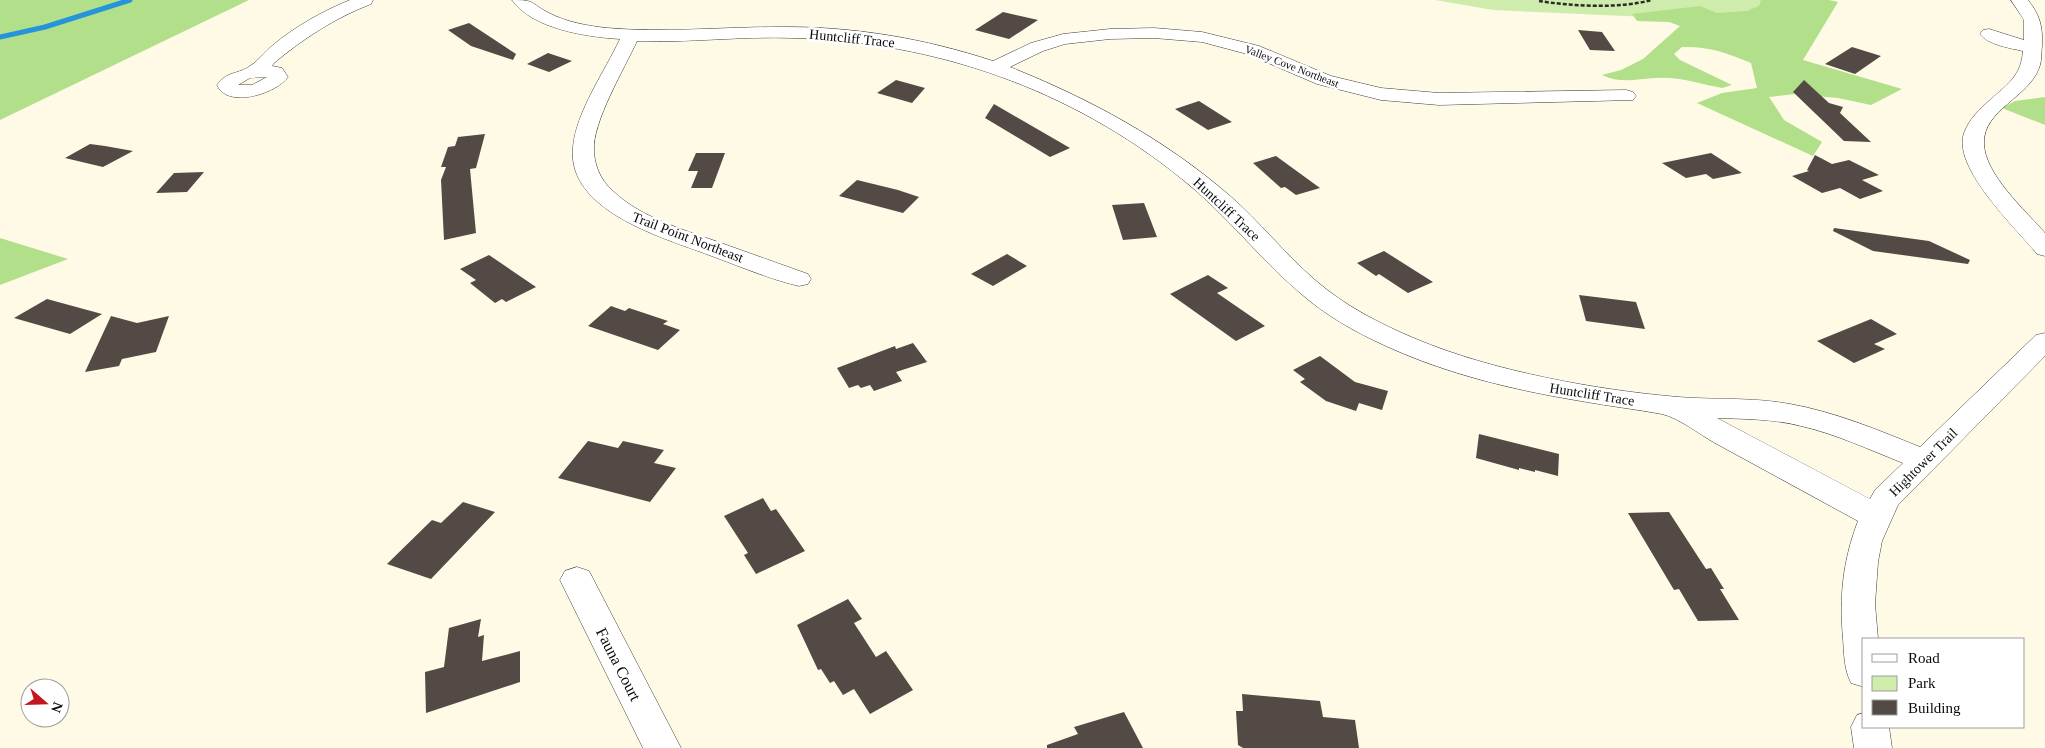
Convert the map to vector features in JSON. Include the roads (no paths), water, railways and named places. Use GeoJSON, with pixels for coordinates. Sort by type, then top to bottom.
{"type":"FeatureCollection","features":[{"type":"Feature","properties":{"kind":"street"},"geometry":{"type":"LineString","coordinates":[[256,71],[278,49],[296,35],[323,19],[365,0]]}},
{"type":"Feature","properties":{"kind":"street","name":"Huntcliff Trace"},"geometry":{"type":"LineString","coordinates":[[520,0],[535,14],[551,21],[630,36],[774,32],[844,35],[920,47],[994,68],[1077,104],[1153,148],[1222,200],[1307,286],[1330,304],[1367,326],[1425,353],[1492,374],[1549,387],[1672,406],[1760,410],[1800,415],[1851,430],[1924,460]]}},
{"type":"Feature","properties":{"kind":"street"},"geometry":{"type":"LineString","coordinates":[[2019,0],[2032,15],[2035,26],[2030,70],[2026,83],[1980,122],[1974,132],[1973,143],[1975,158],[1984,175],[2045,249]]}},
{"type":"Feature","properties":{"kind":"street","name":"Valley Cove Northeast"},"geometry":{"type":"LineString","coordinates":[[994,68],[1037,47],[1063,39],[1110,34],[1154,33],[1202,37],[1252,50],[1324,80],[1381,94],[1440,99],[1626,96]]}},
{"type":"Feature","properties":{"kind":"street"},"geometry":{"type":"LineString","coordinates":[[1989,34],[2011,43],[2032,47]]}},
{"type":"Feature","properties":{"kind":"street","name":"Trail Point Northeast"},"geometry":{"type":"LineString","coordinates":[[630,36],[587,130],[583,148],[586,167],[599,191],[625,212],[655,228],[799,279]]}},
{"type":"Feature","properties":{"kind":"street","name":"Hightower Trail"},"geometry":{"type":"LineString","coordinates":[[1862,657],[1856,611],[1860,563],[1875,516],[1886,498],[2045,341]]}},
{"type":"Feature","properties":{"kind":"street"},"geometry":{"type":"LineString","coordinates":[[1672,406],[1875,516]]}},
{"type":"Feature","properties":{"kind":"street","name":"Fauna Court"},"geometry":{"type":"LineString","coordinates":[[577,580],[662,748]]}},
{"type":"Feature","properties":{"kind":"street"},"geometry":{"type":"LineString","coordinates":[[1870,728],[1873,748]]}},
{"type":"Feature","properties":{"kind":"waterway"},"geometry":{"type":"LineString","coordinates":[[0,37],[45,27],[130,0]]}}]}
